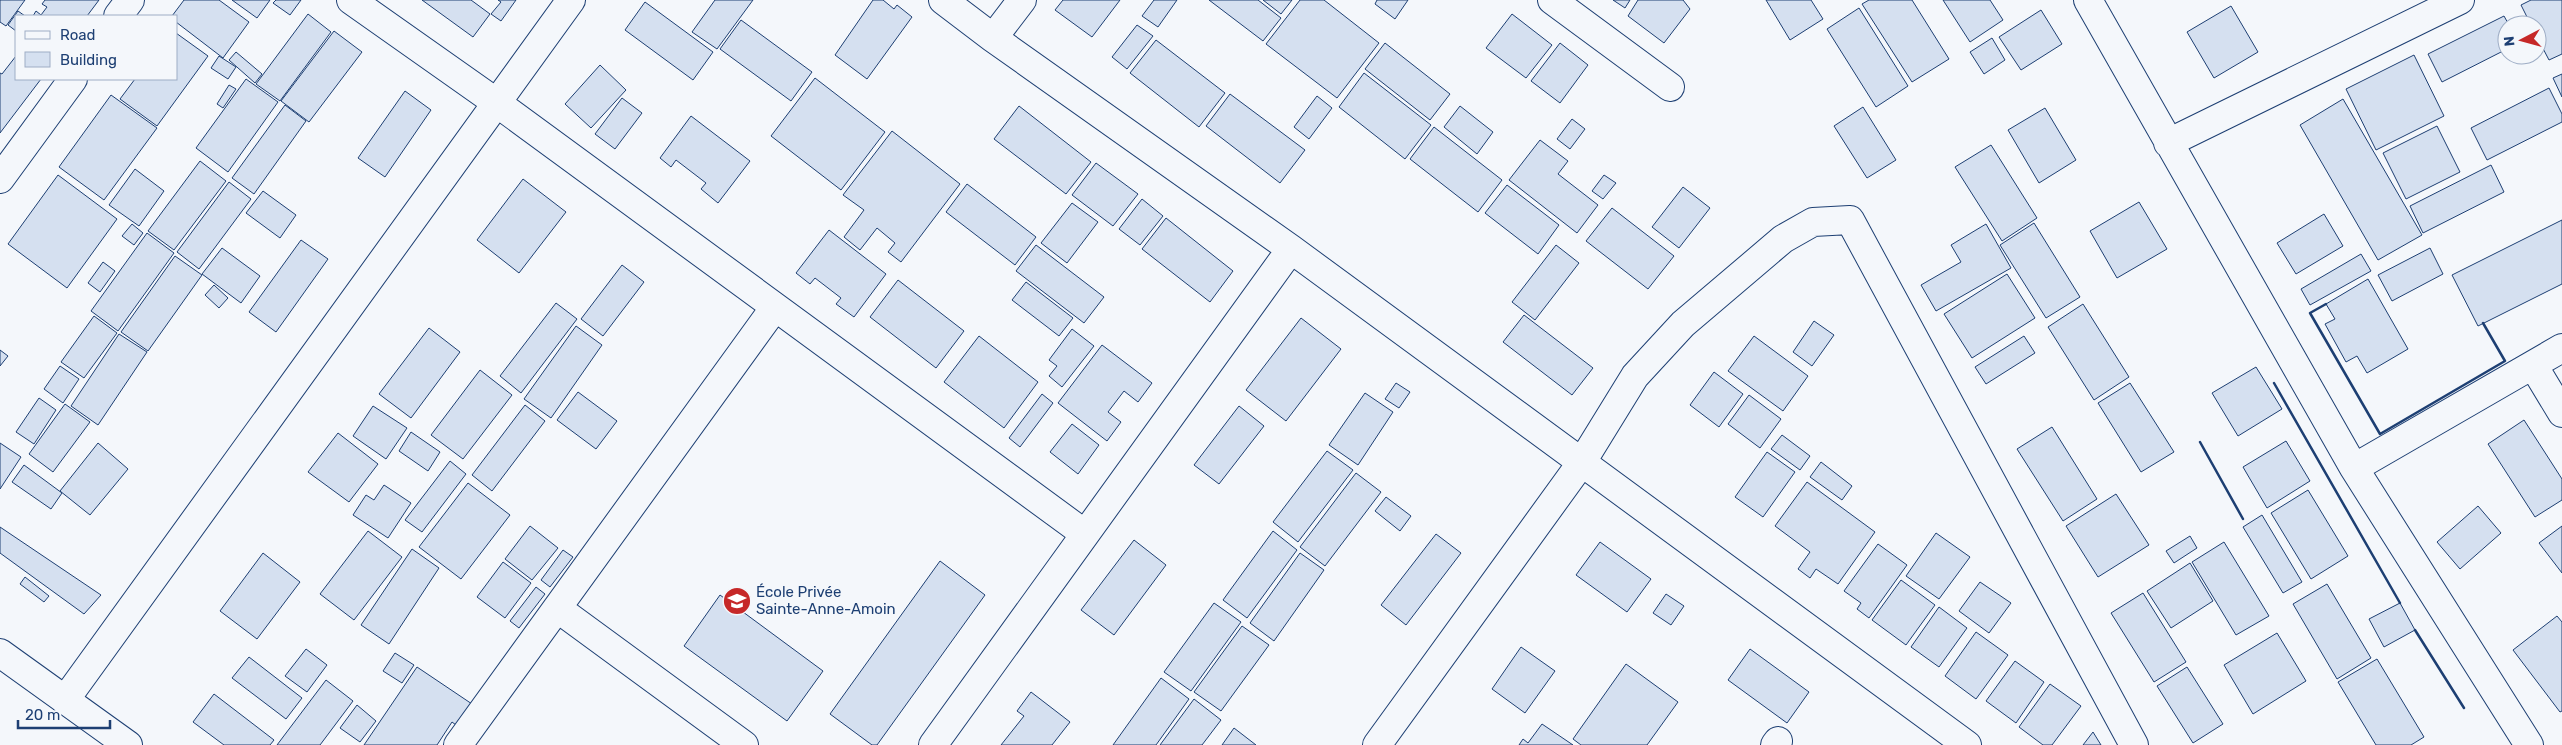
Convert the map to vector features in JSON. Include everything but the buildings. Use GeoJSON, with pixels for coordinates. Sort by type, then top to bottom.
{"type":"FeatureCollection","features":[{"type":"Feature","properties":{"kind":"street"},"geometry":{"type":"LineString","coordinates":[[119,15],[130,0]]}},
{"type":"Feature","properties":{"kind":"street"},"geometry":{"type":"LineString","coordinates":[[351,0],[497,103],[1085,534]]}},
{"type":"Feature","properties":{"kind":"street"},"geometry":{"type":"LineString","coordinates":[[65,700],[571,0]]}},
{"type":"Feature","properties":{"kind":"street"},"geometry":{"type":"LineString","coordinates":[[943,0],[993,38],[1291,249],[1967,745]]}},
{"type":"Feature","properties":{"kind":"street"},"geometry":{"type":"LineString","coordinates":[[993,38],[1022,0]]}},
{"type":"Feature","properties":{"kind":"street"},"geometry":{"type":"LineString","coordinates":[[1552,0],[1670,87]]}},
{"type":"Feature","properties":{"kind":"street"},"geometry":{"type":"LineString","coordinates":[[2088,0],[2354,468],[2529,745]]}},
{"type":"Feature","properties":{"kind":"street"},"geometry":{"type":"LineString","coordinates":[[2168,142],[2460,0]]}},
{"type":"Feature","properties":{"kind":"street"},"geometry":{"type":"LineString","coordinates":[[0,179],[71,80]]}},
{"type":"Feature","properties":{"kind":"street"},"geometry":{"type":"LineString","coordinates":[[1377,745],[1582,462],[1635,376],[1684,324],[1783,239],[1813,222],[1850,220],[2134,745]]}},
{"type":"Feature","properties":{"kind":"street"},"geometry":{"type":"LineString","coordinates":[[933,745],[1291,249]]}},
{"type":"Feature","properties":{"kind":"street"},"geometry":{"type":"LineString","coordinates":[[458,745],[775,307]]}},
{"type":"Feature","properties":{"kind":"street"},"geometry":{"type":"LineString","coordinates":[[2354,468],[2562,348]]}},
{"type":"Feature","properties":{"kind":"street"},"geometry":{"type":"LineString","coordinates":[[2533,365],[2562,413]]}},
{"type":"Feature","properties":{"kind":"street"},"geometry":{"type":"LineString","coordinates":[[557,608],[744,745]]}},
{"type":"Feature","properties":{"kind":"street"},"geometry":{"type":"LineString","coordinates":[[0,652],[128,745]]}},
{"type":"Feature","properties":{"kind":"wall"},"geometry":{"type":"LineString","coordinates":[[2326,304],[2310,313],[2380,434],[2505,361],[2483,323]]}},
{"type":"Feature","properties":{"kind":"wall"},"geometry":{"type":"LineString","coordinates":[[2274,383],[2400,603]]}},
{"type":"Feature","properties":{"kind":"wall"},"geometry":{"type":"LineString","coordinates":[[2200,442],[2243,519]]}},
{"type":"Feature","properties":{"kind":"wall"},"geometry":{"type":"LineString","coordinates":[[2415,630],[2464,708]]}},
{"type":"Feature","properties":{"kind":"place","name":"École Privée Sainte-Anne-Amoin"},"geometry":{"type":"Point","coordinates":[737,601]}}]}
